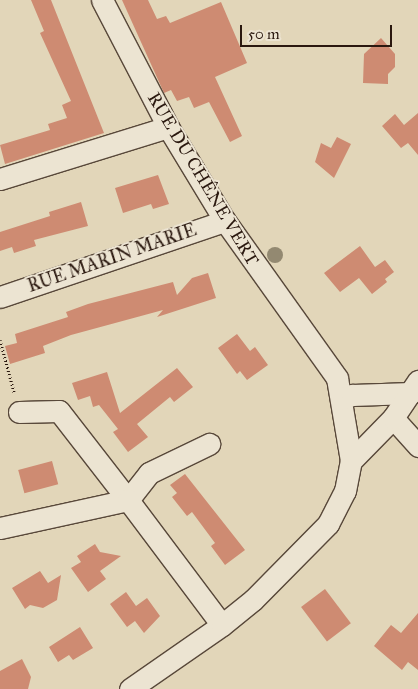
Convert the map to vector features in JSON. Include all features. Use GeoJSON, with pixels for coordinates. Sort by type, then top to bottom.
{"type":"FeatureCollection","features":[{"type":"Feature","properties":{"kind":"street","name":"RUE DU CHÊNE VERT"},"geometry":{"type":"LineString","coordinates":[[102,0],[168,127],[224,221],[250,260],[325,357],[337,378],[344,432],[351,461]]}},
{"type":"Feature","properties":{"kind":"street"},"geometry":{"type":"LineString","coordinates":[[0,179],[168,127]]}},
{"type":"Feature","properties":{"kind":"street","name":"RUE MARIN MARIE"},"geometry":{"type":"LineString","coordinates":[[0,297],[224,221]]}},
{"type":"Feature","properties":{"kind":"street"},"geometry":{"type":"LineString","coordinates":[[341,399],[352,395],[415,387]]}},
{"type":"Feature","properties":{"kind":"street"},"geometry":{"type":"LineString","coordinates":[[130,689],[222,626],[266,590],[328,524],[345,491],[351,461],[394,418],[415,387]]}},
{"type":"Feature","properties":{"kind":"street"},"geometry":{"type":"LineString","coordinates":[[19,412],[59,411],[222,626]]}},
{"type":"Feature","properties":{"kind":"street"},"geometry":{"type":"LineString","coordinates":[[394,418],[418,446]]}},
{"type":"Feature","properties":{"kind":"street"},"geometry":{"type":"LineString","coordinates":[[0,528],[128,500],[148,473],[209,444]]}},
{"type":"Feature","properties":{"kind":"path"},"geometry":{"type":"LineString","coordinates":[[0,340],[19,412]]}},
{"type":"Feature","properties":{"kind":"building"},"geometry":{"type":"Polygon","coordinates":[[[31,0],[51,0],[104,133],[5,164],[0,145],[50,130],[48,124],[67,118],[62,105],[71,101],[40,33],[44,31],[31,0]]]}},
{"type":"Feature","properties":{"kind":"building"},"geometry":{"type":"Polygon","coordinates":[[[122,0],[148,0],[157,19],[166,16],[170,23],[221,2],[247,63],[215,77],[242,136],[230,142],[209,102],[194,108],[189,97],[177,101],[171,90],[164,93],[122,0]]]}},
{"type":"Feature","properties":{"kind":"building"},"geometry":{"type":"Polygon","coordinates":[[[381,38],[395,54],[395,67],[388,74],[388,84],[363,83],[364,54],[381,38]]]}},
{"type":"Feature","properties":{"kind":"building"},"geometry":{"type":"Polygon","coordinates":[[[418,113],[418,155],[408,143],[401,148],[382,126],[395,114],[404,125],[418,113]]]}},
{"type":"Feature","properties":{"kind":"building"},"geometry":{"type":"Polygon","coordinates":[[[337,137],[351,144],[334,178],[315,162],[321,143],[331,148],[337,137]]]}},
{"type":"Feature","properties":{"kind":"building"},"geometry":{"type":"Polygon","coordinates":[[[158,175],[169,204],[153,209],[151,204],[123,213],[115,188],[158,175]]]}},
{"type":"Feature","properties":{"kind":"building"},"geometry":{"type":"Polygon","coordinates":[[[81,202],[88,226],[34,240],[36,246],[14,253],[12,247],[0,251],[0,232],[50,216],[49,212],[81,202]]]}},
{"type":"Feature","properties":{"kind":"building"},"geometry":{"type":"Polygon","coordinates":[[[360,246],[375,267],[385,260],[394,272],[385,279],[387,282],[372,294],[359,278],[340,292],[324,273],[360,246]]]}},
{"type":"Feature","properties":{"kind":"building"},"geometry":{"type":"Polygon","coordinates":[[[208,273],[216,298],[157,317],[163,310],[71,335],[43,346],[45,353],[10,364],[5,346],[17,343],[15,334],[68,317],[66,312],[88,304],[173,282],[177,295],[192,278],[208,273]]]}},
{"type":"Feature","properties":{"kind":"building"},"geometry":{"type":"Polygon","coordinates":[[[237,334],[250,351],[255,347],[268,365],[247,380],[240,371],[237,374],[218,348],[237,334]]]}},
{"type":"Feature","properties":{"kind":"building"},"geometry":{"type":"Polygon","coordinates":[[[177,368],[193,387],[174,402],[170,397],[137,424],[148,437],[128,452],[113,432],[118,429],[99,405],[93,407],[90,396],[78,400],[72,383],[107,372],[120,413],[177,368]]]}},
{"type":"Feature","properties":{"kind":"building"},"geometry":{"type":"Polygon","coordinates":[[[52,461],[58,484],[24,493],[18,470],[52,461]]]}},
{"type":"Feature","properties":{"kind":"building"},"geometry":{"type":"Polygon","coordinates":[[[185,474],[245,550],[225,565],[211,546],[215,543],[192,512],[187,516],[172,497],[177,493],[170,485],[185,474]]]}},
{"type":"Feature","properties":{"kind":"building"},"geometry":{"type":"Polygon","coordinates":[[[95,544],[100,552],[121,556],[100,571],[106,579],[88,592],[71,568],[81,562],[77,556],[95,544]]]}},
{"type":"Feature","properties":{"kind":"building"},"geometry":{"type":"Polygon","coordinates":[[[40,571],[48,583],[61,575],[57,600],[43,608],[30,605],[25,609],[12,588],[40,571]]]}},
{"type":"Feature","properties":{"kind":"building"},"geometry":{"type":"Polygon","coordinates":[[[325,589],[351,623],[327,641],[301,607],[325,589]]]}},
{"type":"Feature","properties":{"kind":"building"},"geometry":{"type":"Polygon","coordinates":[[[126,592],[136,606],[147,598],[160,616],[144,633],[135,621],[127,627],[110,604],[126,592]]]}},
{"type":"Feature","properties":{"kind":"building"},"geometry":{"type":"Polygon","coordinates":[[[418,613],[418,670],[408,662],[402,670],[374,646],[391,625],[401,633],[418,613]]]}},
{"type":"Feature","properties":{"kind":"building"},"geometry":{"type":"Polygon","coordinates":[[[80,627],[93,648],[73,660],[69,655],[58,662],[49,647],[80,627]]]}},
{"type":"Feature","properties":{"kind":"building"},"geometry":{"type":"Polygon","coordinates":[[[22,659],[31,677],[28,689],[0,689],[0,671],[22,659]]]}}]}
